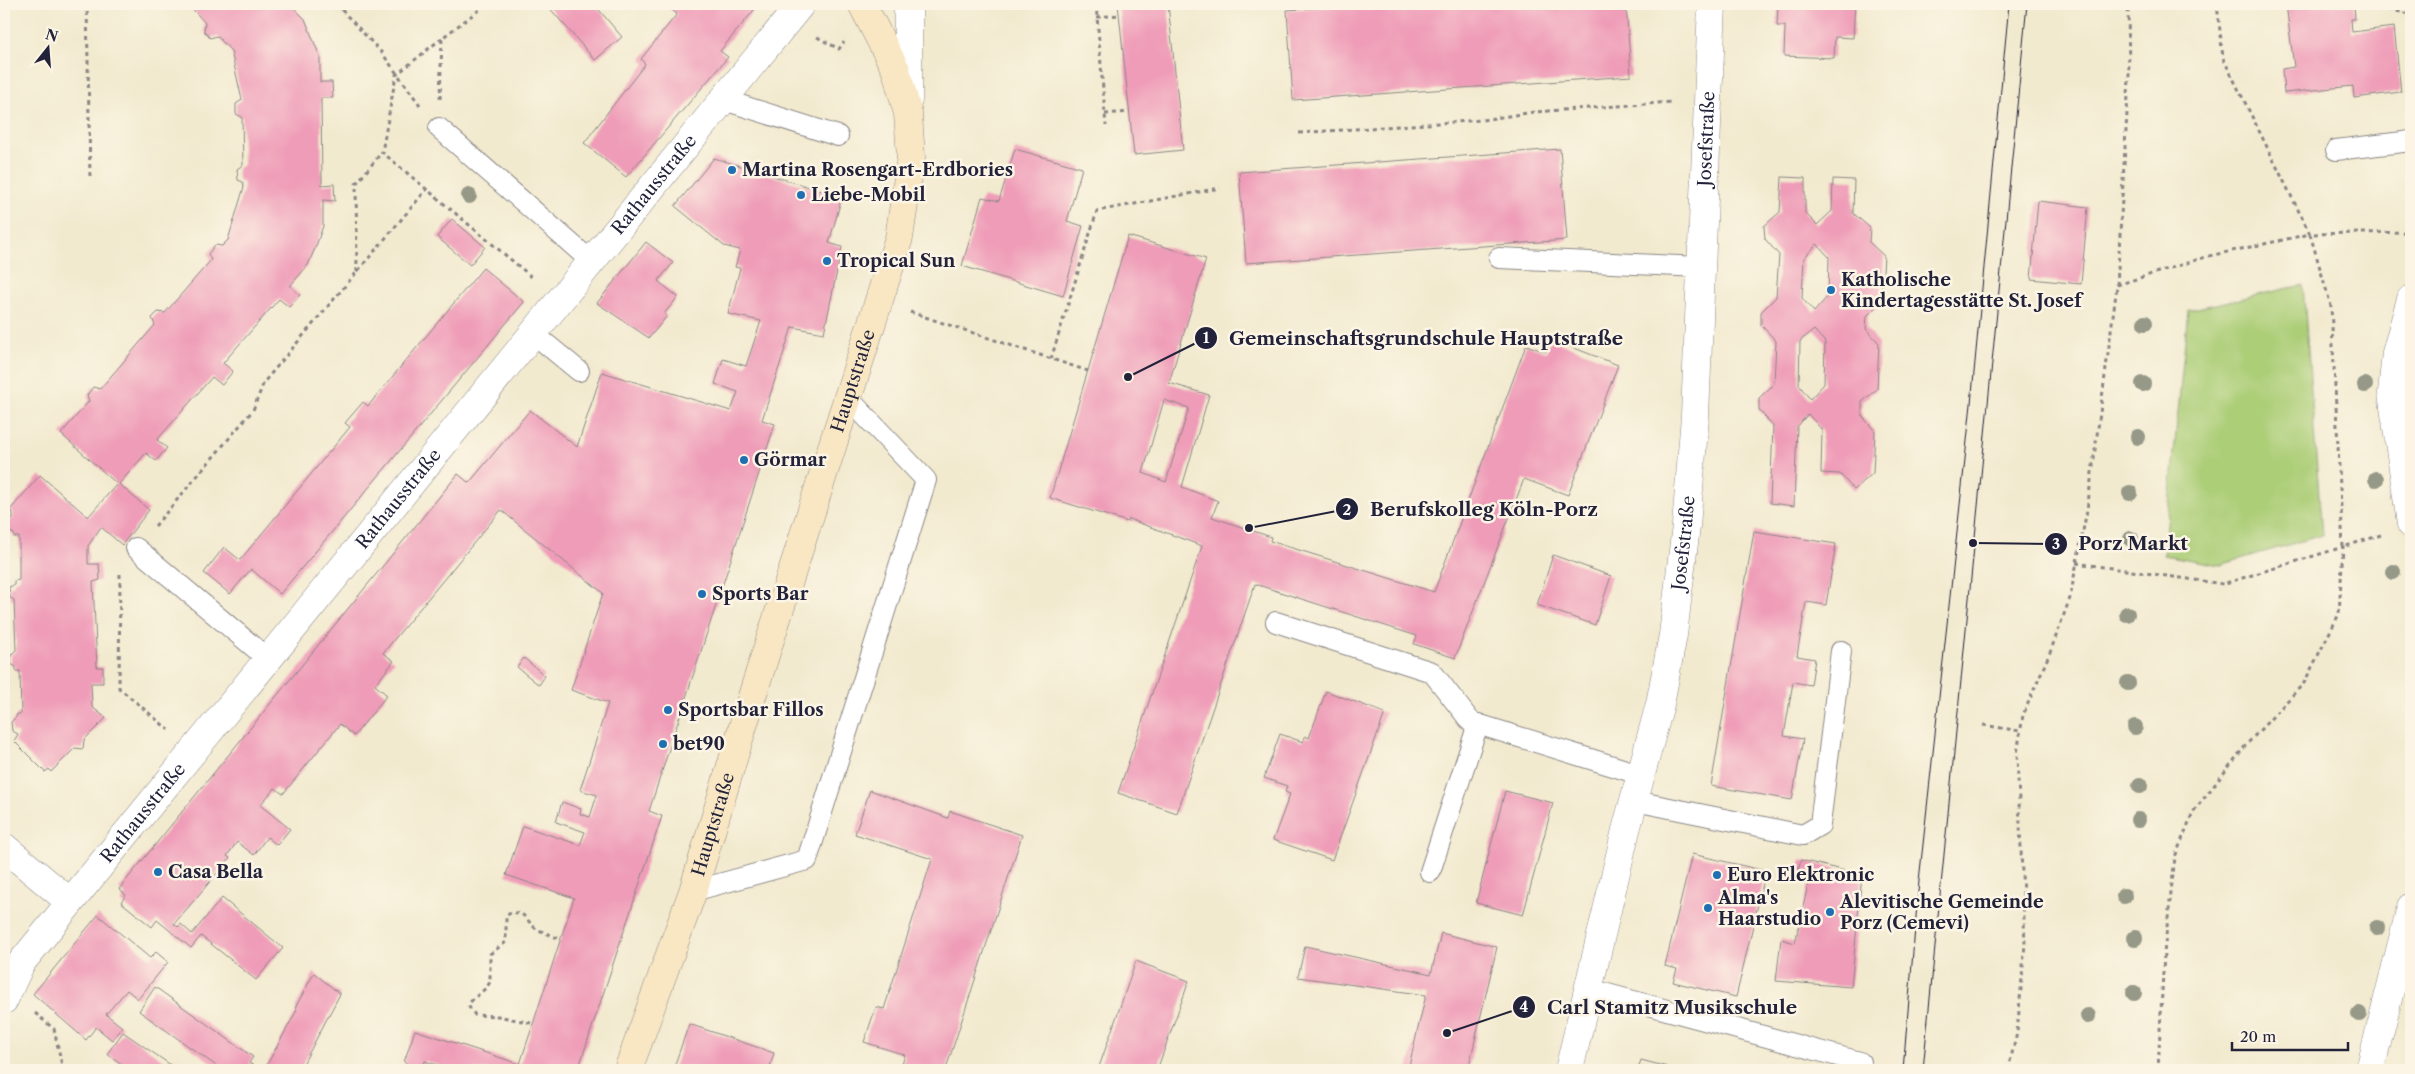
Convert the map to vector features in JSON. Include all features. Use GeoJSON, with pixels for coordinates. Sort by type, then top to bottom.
{"type":"FeatureCollection","features":[{"type":"Feature","properties":{"kind":"main road","name":"Hauptstraße"},"geometry":{"type":"LineString","coordinates":[[628,1070],[693,891],[757,681],[899,238],[911,157],[908,114],[896,70],[862,4]]}},
{"type":"Feature","properties":{"kind":"street","name":"Rathausstraße"},"geometry":{"type":"LineString","coordinates":[[6,995],[21,962],[802,4]]}},
{"type":"Feature","properties":{"kind":"street"},"geometry":{"type":"LineString","coordinates":[[908,4],[908,114]]}},
{"type":"Feature","properties":{"kind":"street","name":"Josefstraße"},"geometry":{"type":"LineString","coordinates":[[1569,1070],[1642,775],[1673,635],[1686,526],[1695,416],[1712,4]]}},
{"type":"Feature","properties":{"kind":"street"},"geometry":{"type":"LineString","coordinates":[[2411,299],[2396,353],[2392,394],[2411,524]]}},
{"type":"Feature","properties":{"kind":"street"},"geometry":{"type":"LineString","coordinates":[[4,847],[70,902]]}},
{"type":"Feature","properties":{"kind":"street"},"geometry":{"type":"LineString","coordinates":[[2370,1070],[2411,913]]}},
{"type":"Feature","properties":{"kind":"lane"},"geometry":{"type":"LineString","coordinates":[[724,100],[838,136]]}},
{"type":"Feature","properties":{"kind":"lane"},"geometry":{"type":"LineString","coordinates":[[439,128],[592,262]]}},
{"type":"Feature","properties":{"kind":"lane"},"geometry":{"type":"LineString","coordinates":[[2336,150],[2411,141]]}},
{"type":"Feature","properties":{"kind":"lane"},"geometry":{"type":"LineString","coordinates":[[1499,258],[1701,267]]}},
{"type":"Feature","properties":{"kind":"lane"},"geometry":{"type":"LineString","coordinates":[[534,334],[579,371]]}},
{"type":"Feature","properties":{"kind":"lane"},"geometry":{"type":"LineString","coordinates":[[693,891],[806,860],[926,480],[849,398]]}},
{"type":"Feature","properties":{"kind":"lane"},"geometry":{"type":"LineString","coordinates":[[136,548],[268,659]]}},
{"type":"Feature","properties":{"kind":"lane"},"geometry":{"type":"LineString","coordinates":[[1276,622],[1432,672],[1471,722],[1642,775]]}},
{"type":"Feature","properties":{"kind":"lane"},"geometry":{"type":"LineString","coordinates":[[1635,801],[1803,835],[1820,825],[1841,651]]}},
{"type":"Feature","properties":{"kind":"lane"},"geometry":{"type":"LineString","coordinates":[[1430,872],[1478,724]]}},
{"type":"Feature","properties":{"kind":"lane"},"geometry":{"type":"LineString","coordinates":[[1589,989],[1860,1062],[1859,1070]]}},
{"type":"Feature","properties":{"kind":"path"},"geometry":{"type":"LineString","coordinates":[[87,4],[90,178]]}},
{"type":"Feature","properties":{"kind":"path"},"geometry":{"type":"LineString","coordinates":[[336,4],[382,53],[396,75],[439,128]]}},
{"type":"Feature","properties":{"kind":"path"},"geometry":{"type":"LineString","coordinates":[[439,128],[442,38],[487,4]]}},
{"type":"Feature","properties":{"kind":"path"},"geometry":{"type":"LineString","coordinates":[[1096,4],[1106,126]]}},
{"type":"Feature","properties":{"kind":"path"},"geometry":{"type":"LineString","coordinates":[[2008,1070],[2017,1033],[2025,944],[2017,754],[2023,715],[2051,650],[2070,598],[2087,510],[2117,285],[2129,78],[2128,4]]}},
{"type":"Feature","properties":{"kind":"path"},"geometry":{"type":"LineString","coordinates":[[2158,1070],[2164,953],[2174,857],[2193,812],[2246,745],[2304,684],[2339,614],[2343,547],[2332,306],[2310,234],[2223,58],[2217,4]]}},
{"type":"Feature","properties":{"kind":"path"},"geometry":{"type":"LineString","coordinates":[[2385,4],[2386,9],[2411,14]]}},
{"type":"Feature","properties":{"kind":"path"},"geometry":{"type":"LineString","coordinates":[[1097,17],[1120,15]]}},
{"type":"Feature","properties":{"kind":"path"},"geometry":{"type":"LineString","coordinates":[[1299,133],[1482,120],[1534,112],[1679,102]]}},
{"type":"Feature","properties":{"kind":"path"},"geometry":{"type":"LineString","coordinates":[[1105,114],[1130,112]]}},
{"type":"Feature","properties":{"kind":"path"},"geometry":{"type":"LineString","coordinates":[[357,273],[356,184],[382,152]]}},
{"type":"Feature","properties":{"kind":"path"},"geometry":{"type":"LineString","coordinates":[[1052,359],[1096,212],[1220,188]]}},
{"type":"Feature","properties":{"kind":"path"},"geometry":{"type":"LineString","coordinates":[[194,751],[119,688],[120,568],[253,410],[264,382],[427,189]]}},
{"type":"Feature","properties":{"kind":"path"},"geometry":{"type":"LineString","coordinates":[[2117,285],[2209,256],[2310,234],[2411,232]]}},
{"type":"Feature","properties":{"kind":"path"},"geometry":{"type":"LineString","coordinates":[[909,311],[1088,371]]}},
{"type":"Feature","properties":{"kind":"path"},"geometry":{"type":"LineString","coordinates":[[2076,563],[2223,584],[2386,533]]}},
{"type":"Feature","properties":{"kind":"path"},"geometry":{"type":"LineString","coordinates":[[1983,725],[2020,731]]}},
{"type":"Feature","properties":{"kind":"path"},"geometry":{"type":"LineString","coordinates":[[532,1023],[498,1016],[475,1015],[469,1007],[470,1002],[490,982],[490,954],[506,942],[506,916],[512,912],[522,914],[536,928],[560,939]]}},
{"type":"Feature","properties":{"kind":"path"},"geometry":{"type":"LineString","coordinates":[[6,995],[54,1029],[63,1070]]}},
{"type":"Feature","properties":{"kind":"green space"},"geometry":{"type":"Polygon","coordinates":[[[2303,285],[2322,535],[2220,565],[2164,555],[2188,310],[2303,285]]]}},
{"type":"Feature","properties":{"kind":"building"},"geometry":{"type":"Polygon","coordinates":[[[188,4],[290,4],[305,19],[320,57],[320,82],[332,82],[333,98],[321,98],[322,185],[334,184],[335,201],[323,200],[323,226],[316,246],[308,265],[290,286],[300,295],[289,307],[279,299],[223,363],[233,371],[222,385],[212,377],[157,440],[167,448],[156,461],[146,453],[119,484],[149,510],[122,545],[101,527],[88,546],[88,564],[99,564],[100,580],[93,582],[97,667],[103,667],[103,683],[91,683],[92,707],[106,718],[84,740],[83,749],[75,748],[51,772],[49,769],[45,772],[14,741],[18,734],[12,731],[11,722],[17,714],[21,714],[20,671],[16,671],[16,667],[11,664],[11,655],[16,650],[14,600],[10,598],[9,587],[14,585],[14,581],[19,580],[19,537],[14,537],[14,534],[8,531],[8,521],[13,518],[13,513],[10,510],[40,475],[88,517],[117,484],[61,434],[89,401],[87,395],[93,387],[100,389],[155,325],[152,318],[158,312],[165,313],[211,260],[208,254],[215,245],[222,246],[228,240],[244,187],[243,182],[238,180],[237,169],[243,165],[242,117],[236,114],[236,104],[242,100],[231,51],[217,36],[210,38],[204,31],[205,23],[188,4]]]}},
{"type":"Feature","properties":{"kind":"building"},"geometry":{"type":"Polygon","coordinates":[[[546,4],[594,4],[622,37],[595,60],[546,4]]]}},
{"type":"Feature","properties":{"kind":"building"},"geometry":{"type":"Polygon","coordinates":[[[671,4],[759,4],[720,51],[728,57],[626,177],[584,143],[645,64],[641,59],[677,14],[668,7],[671,4]]]}},
{"type":"Feature","properties":{"kind":"building"},"geometry":{"type":"Polygon","coordinates":[[[1118,4],[1168,4],[1183,150],[1134,155],[1118,4]]]}},
{"type":"Feature","properties":{"kind":"building"},"geometry":{"type":"Polygon","coordinates":[[[1369,4],[1626,4],[1631,76],[1293,100],[1287,10],[1369,4]]]}},
{"type":"Feature","properties":{"kind":"building"},"geometry":{"type":"Polygon","coordinates":[[[1778,4],[1855,4],[1853,38],[1835,37],[1834,58],[1784,56],[1785,26],[1777,26],[1778,4]]]}},
{"type":"Feature","properties":{"kind":"building"},"geometry":{"type":"Polygon","coordinates":[[[2286,4],[2354,4],[2355,19],[2351,19],[2352,32],[2394,27],[2401,92],[2354,98],[2353,86],[2284,93],[2282,69],[2294,67],[2286,4]]]}},
{"type":"Feature","properties":{"kind":"building"},"geometry":{"type":"Polygon","coordinates":[[[1015,149],[1082,168],[1067,221],[1083,226],[1063,296],[962,266],[982,197],[999,201],[1015,149]]]}},
{"type":"Feature","properties":{"kind":"building"},"geometry":{"type":"Polygon","coordinates":[[[1560,149],[1567,240],[1246,263],[1239,172],[1560,149]]]}},
{"type":"Feature","properties":{"kind":"building"},"geometry":{"type":"Polygon","coordinates":[[[714,158],[842,197],[829,243],[842,247],[824,333],[792,327],[762,420],[775,424],[649,811],[662,816],[578,1070],[453,1070],[425,1061],[422,1070],[404,1062],[415,1030],[520,1064],[574,898],[506,875],[523,826],[580,845],[585,832],[556,822],[562,802],[581,809],[580,814],[590,817],[597,795],[580,790],[608,703],[571,690],[603,593],[501,510],[383,653],[394,661],[375,685],[387,695],[354,736],[340,724],[283,794],[275,788],[260,805],[290,829],[277,845],[267,837],[254,855],[237,842],[227,856],[230,858],[174,924],[178,927],[181,924],[192,934],[222,898],[283,948],[256,980],[201,936],[191,948],[157,920],[152,927],[121,902],[126,895],[119,889],[458,474],[469,483],[530,410],[577,447],[602,372],[731,411],[738,392],[715,384],[723,359],[746,366],[761,321],[728,314],[740,268],[735,267],[740,250],[724,246],[675,206],[714,158]]]}},
{"type":"Feature","properties":{"kind":"building"},"geometry":{"type":"Polygon","coordinates":[[[1782,177],[1805,178],[1805,213],[1817,225],[1832,211],[1833,179],[1854,180],[1853,213],[1870,228],[1869,242],[1884,256],[1881,302],[1867,316],[1866,329],[1879,343],[1877,389],[1862,402],[1862,416],[1875,431],[1873,473],[1854,490],[1840,474],[1821,473],[1822,430],[1808,414],[1797,427],[1794,506],[1770,503],[1773,426],[1759,410],[1759,398],[1774,384],[1776,341],[1761,325],[1761,312],[1776,297],[1779,255],[1765,239],[1764,226],[1780,212],[1782,177]],[[1817,244],[1804,258],[1802,298],[1814,312],[1828,296],[1829,257],[1817,244]],[[1814,330],[1800,341],[1799,385],[1810,399],[1824,384],[1825,342],[1814,330]]]}},
{"type":"Feature","properties":{"kind":"building"},"geometry":{"type":"Polygon","coordinates":[[[2038,201],[2088,207],[2081,284],[2031,279],[2038,201]]]}},
{"type":"Feature","properties":{"kind":"building"},"geometry":{"type":"Polygon","coordinates":[[[452,219],[485,247],[470,265],[437,237],[452,219]]]}},
{"type":"Feature","properties":{"kind":"building"},"geometry":{"type":"Polygon","coordinates":[[[1128,236],[1206,259],[1169,383],[1209,395],[1182,487],[1218,501],[1212,517],[1271,537],[1270,541],[1434,592],[1526,345],[1546,352],[1551,339],[1618,365],[1568,495],[1524,479],[1455,658],[1414,644],[1417,636],[1255,584],[1177,813],[1118,793],[1202,546],[1129,519],[1128,522],[1050,498],[1128,236]],[[1164,400],[1143,473],[1166,482],[1189,408],[1164,400]]]}},
{"type":"Feature","properties":{"kind":"building"},"geometry":{"type":"Polygon","coordinates":[[[646,242],[673,263],[658,281],[678,297],[664,314],[667,316],[649,338],[597,303],[646,242]]]}},
{"type":"Feature","properties":{"kind":"building"},"geometry":{"type":"Polygon","coordinates":[[[483,268],[524,302],[280,594],[251,569],[230,594],[204,573],[224,547],[240,560],[350,427],[345,423],[363,402],[368,406],[483,268]]]}},
{"type":"Feature","properties":{"kind":"building"},"geometry":{"type":"Polygon","coordinates":[[[1754,531],[1836,544],[1826,605],[1806,602],[1797,656],[1815,659],[1811,685],[1793,682],[1784,736],[1803,739],[1792,800],[1711,786],[1754,531]]]}},
{"type":"Feature","properties":{"kind":"building"},"geometry":{"type":"Polygon","coordinates":[[[1553,555],[1611,576],[1595,625],[1537,605],[1553,555]]]}},
{"type":"Feature","properties":{"kind":"building"},"geometry":{"type":"Polygon","coordinates":[[[524,658],[545,676],[539,685],[517,667],[524,658]]]}},
{"type":"Feature","properties":{"kind":"building"},"geometry":{"type":"Polygon","coordinates":[[[1326,691],[1385,713],[1332,860],[1273,840],[1290,794],[1285,792],[1287,786],[1264,778],[1280,734],[1303,742],[1305,736],[1309,738],[1326,691]]]}},
{"type":"Feature","properties":{"kind":"building"},"geometry":{"type":"Polygon","coordinates":[[[870,790],[948,818],[950,811],[1022,835],[946,1069],[950,1070],[900,1070],[905,1055],[864,1042],[876,1007],[884,1009],[932,859],[855,834],[870,790]]]}},
{"type":"Feature","properties":{"kind":"building"},"geometry":{"type":"Polygon","coordinates":[[[1505,791],[1553,803],[1523,915],[1476,903],[1505,791]]]}},
{"type":"Feature","properties":{"kind":"building"},"geometry":{"type":"Polygon","coordinates":[[[1692,854],[1766,871],[1736,997],[1673,982],[1677,969],[1665,966],[1692,854]]]}},
{"type":"Feature","properties":{"kind":"building","name":"Alevitische Gemeinde Porz (Cemevi)"},"geometry":{"type":"Polygon","coordinates":[[[1801,860],[1862,875],[1851,987],[1776,981],[1781,939],[1795,943],[1809,880],[1796,878],[1801,860]]]}},
{"type":"Feature","properties":{"kind":"building"},"geometry":{"type":"Polygon","coordinates":[[[98,915],[150,958],[156,952],[168,962],[138,999],[127,990],[106,1014],[122,1027],[112,1040],[96,1027],[86,1040],[33,994],[98,915]]]}},
{"type":"Feature","properties":{"kind":"building"},"geometry":{"type":"Polygon","coordinates":[[[1441,933],[1497,947],[1468,1070],[1408,1070],[1426,995],[1298,977],[1305,946],[1431,974],[1441,933]]]}},
{"type":"Feature","properties":{"kind":"building"},"geometry":{"type":"Polygon","coordinates":[[[1136,961],[1189,981],[1157,1070],[1098,1070],[1136,961]]]}},
{"type":"Feature","properties":{"kind":"building"},"geometry":{"type":"Polygon","coordinates":[[[314,973],[340,994],[300,1070],[264,1070],[297,1010],[295,1008],[314,973]]]}},
{"type":"Feature","properties":{"kind":"building"},"geometry":{"type":"Polygon","coordinates":[[[155,987],[253,1057],[249,1063],[261,1070],[222,1070],[139,1011],[155,987]]]}},
{"type":"Feature","properties":{"kind":"building"},"geometry":{"type":"Polygon","coordinates":[[[689,1024],[774,1053],[769,1070],[673,1070],[689,1024]]]}},
{"type":"Feature","properties":{"kind":"building"},"geometry":{"type":"Polygon","coordinates":[[[123,1032],[178,1070],[131,1070],[107,1054],[123,1032]]]}},
{"type":"Feature","properties":{"kind":"building"},"geometry":{"type":"Polygon","coordinates":[[[1641,1060],[1679,1070],[1638,1070],[1641,1060]]]}},
{"type":"Feature","properties":{"kind":"tram line"},"geometry":{"type":"LineString","coordinates":[[1903,1070],[1919,881],[1971,404],[2009,4]]}},
{"type":"Feature","properties":{"kind":"tram line"},"geometry":{"type":"LineString","coordinates":[[1923,1070],[2027,4]]}},
{"type":"Feature","properties":{"kind":"place","name":"Martina Rosengart-Erdbories"},"geometry":{"type":"Point","coordinates":[732,170]}},
{"type":"Feature","properties":{"kind":"place","name":"Liebe-Mobil"},"geometry":{"type":"Point","coordinates":[801,195]}},
{"type":"Feature","properties":{"kind":"place","name":"Tropical Sun"},"geometry":{"type":"Point","coordinates":[827,261]}},
{"type":"Feature","properties":{"kind":"place","name":"Katholische Kindertagesstätte St. Josef"},"geometry":{"type":"Point","coordinates":[1831,290]}},
{"type":"Feature","properties":{"kind":"place","name":"Gemeinschaftsgrundschule Hauptstraße"},"geometry":{"type":"Point","coordinates":[1128,377]}},
{"type":"Feature","properties":{"kind":"place","name":"Görmar"},"geometry":{"type":"Point","coordinates":[744,460]}},
{"type":"Feature","properties":{"kind":"place","name":"Berufskolleg Köln-Porz"},"geometry":{"type":"Point","coordinates":[1249,528]}},
{"type":"Feature","properties":{"kind":"place","name":"Porz Markt"},"geometry":{"type":"Point","coordinates":[1973,543]}},
{"type":"Feature","properties":{"kind":"place","name":"Sports Bar"},"geometry":{"type":"Point","coordinates":[702,594]}},
{"type":"Feature","properties":{"kind":"place","name":"Sportsbar Fillos"},"geometry":{"type":"Point","coordinates":[668,710]}},
{"type":"Feature","properties":{"kind":"place","name":"bet90"},"geometry":{"type":"Point","coordinates":[663,744]}},
{"type":"Feature","properties":{"kind":"place","name":"Casa Bella"},"geometry":{"type":"Point","coordinates":[158,872]}},
{"type":"Feature","properties":{"kind":"place","name":"Euro Elektronic"},"geometry":{"type":"Point","coordinates":[1717,875]}},
{"type":"Feature","properties":{"kind":"place","name":"Alma's Haarstudio"},"geometry":{"type":"Point","coordinates":[1708,908]}},
{"type":"Feature","properties":{"kind":"place","name":"Alevitische Gemeinde Porz (Cemevi)"},"geometry":{"type":"Point","coordinates":[1830,912]}},
{"type":"Feature","properties":{"kind":"place","name":"Carl Stamitz Musikschule"},"geometry":{"type":"Point","coordinates":[1447,1033]}}]}
